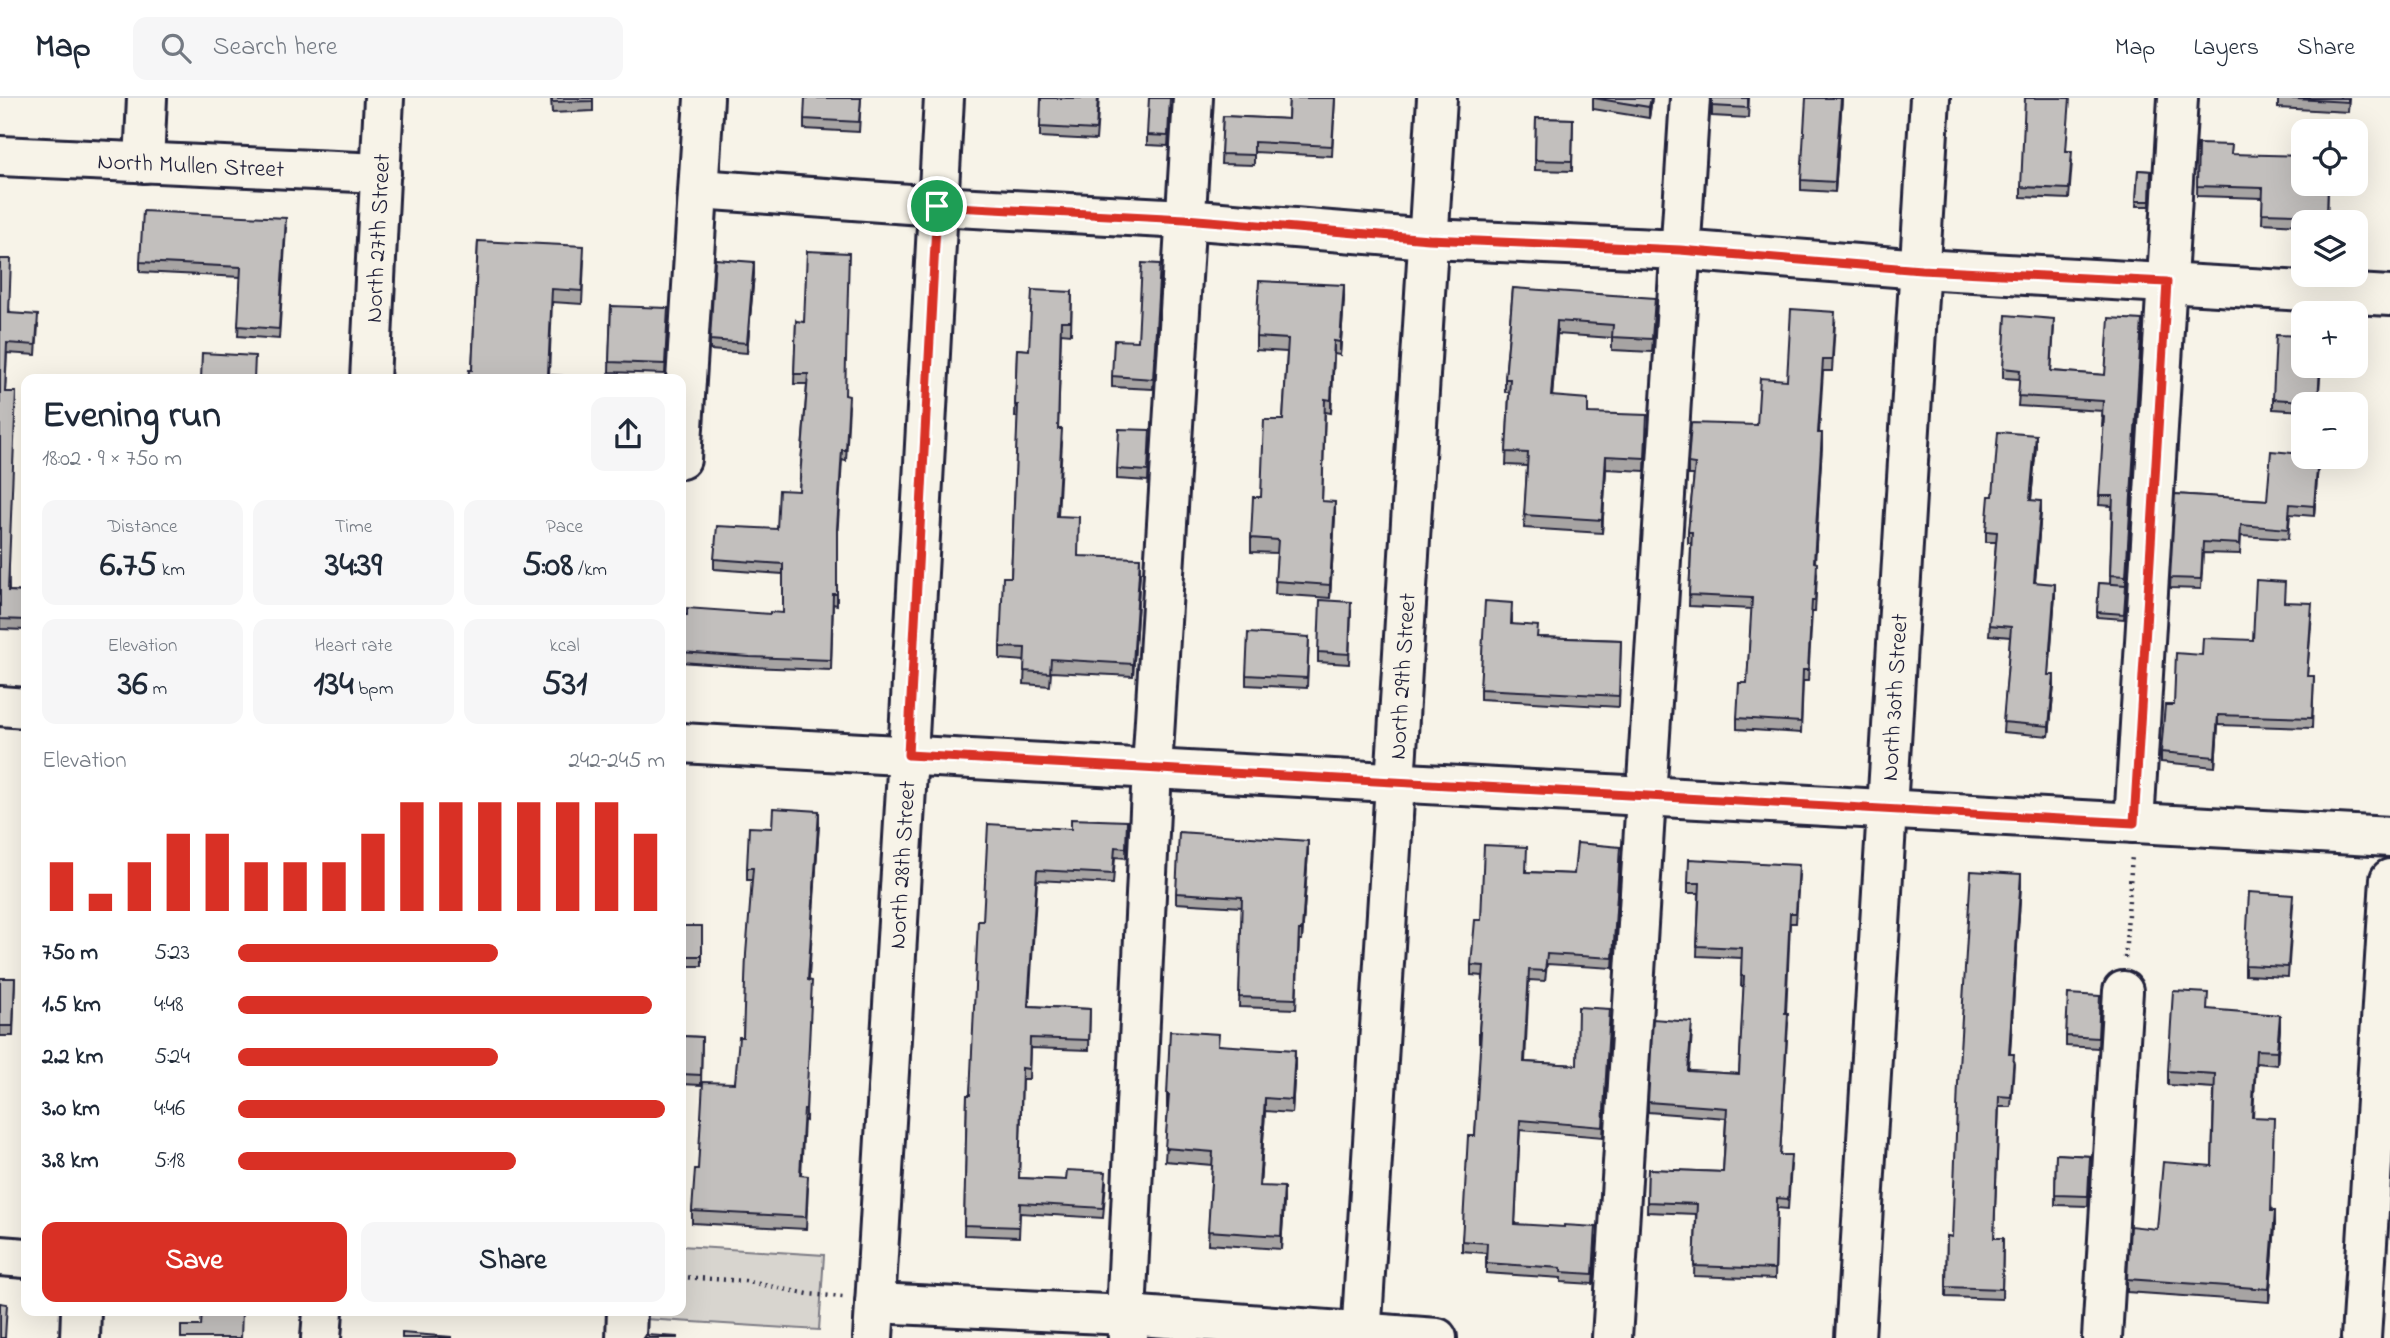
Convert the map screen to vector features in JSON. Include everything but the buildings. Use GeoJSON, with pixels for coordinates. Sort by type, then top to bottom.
{"type":"FeatureCollection","features":[{"type":"Feature","properties":{"kind":"street"},"geometry":{"type":"LineString","coordinates":[[144,163],[147,98]]}},
{"type":"Feature","properties":{"kind":"street","name":"North 27th Street"},"geometry":{"type":"LineString","coordinates":[[370,374],[384,98]]}},
{"type":"Feature","properties":{"kind":"street"},"geometry":{"type":"LineString","coordinates":[[686,384],[704,98]]}},
{"type":"Feature","properties":{"kind":"street","name":"North 28th Street"},"geometry":{"type":"LineString","coordinates":[[874,1320],[944,98]]}},
{"type":"Feature","properties":{"kind":"street"},"geometry":{"type":"LineString","coordinates":[[1127,1327],[1152,769],[1193,98]]}},
{"type":"Feature","properties":{"kind":"street","name":"North 29th Street"},"geometry":{"type":"LineString","coordinates":[[1362,1336],[1437,98]]}},
{"type":"Feature","properties":{"kind":"street"},"geometry":{"type":"LineString","coordinates":[[1612,1338],[1690,98]]}},
{"type":"Feature","properties":{"kind":"street","name":"North 30th Street"},"geometry":{"type":"LineString","coordinates":[[1855,1338],[1930,98]]}},
{"type":"Feature","properties":{"kind":"street"},"geometry":{"type":"LineString","coordinates":[[2134,823],[2178,98]]}},
{"type":"Feature","properties":{"kind":"street","name":"North Mullen Street"},"geometry":{"type":"LineString","coordinates":[[0,156],[380,173]]}},
{"type":"Feature","properties":{"kind":"street"},"geometry":{"type":"LineString","coordinates":[[699,188],[937,206],[1185,219],[1429,239],[1680,250],[1921,270],[2390,296]]}},
{"type":"Feature","properties":{"kind":"street"},"geometry":{"type":"LineString","coordinates":[[0,706],[21,708]]}},
{"type":"Feature","properties":{"kind":"street"},"geometry":{"type":"LineString","coordinates":[[686,743],[2390,837]]}},
{"type":"Feature","properties":{"kind":"street"},"geometry":{"type":"LineString","coordinates":[[2361,1338],[2377,1278],[2390,879]]}},
{"type":"Feature","properties":{"kind":"street"},"geometry":{"type":"LineString","coordinates":[[2102,1338],[2123,991]]}},
{"type":"Feature","properties":{"kind":"street"},"geometry":{"type":"LineString","coordinates":[[0,1256],[21,1258]]}},
{"type":"Feature","properties":{"kind":"street"},"geometry":{"type":"LineString","coordinates":[[80,1338],[81,1316]]}},
{"type":"Feature","properties":{"kind":"street"},"geometry":{"type":"LineString","coordinates":[[321,1338],[323,1316]]}},
{"type":"Feature","properties":{"kind":"street"},"geometry":{"type":"LineString","coordinates":[[626,1338],[627,1316]]}},
{"type":"Feature","properties":{"kind":"street"},"geometry":{"type":"LineString","coordinates":[[874,1320],[1437,1338]]}},
{"type":"Feature","properties":{"kind":"path"},"geometry":{"type":"LineString","coordinates":[[2123,991],[2134,823]]}},
{"type":"Feature","properties":{"kind":"path"},"geometry":{"type":"LineString","coordinates":[[686,1277],[745,1281],[808,1294],[826,1294],[874,1320]]}},
{"type":"Feature","properties":{"kind":"shaded area"},"geometry":{"type":"Polygon","coordinates":[[[686,1246],[824,1255],[819,1330],[645,1319],[645,1316],[686,1316],[686,1246]]]}},
{"type":"Feature","properties":{"kind":"route"},"geometry":{"type":"LineString","coordinates":[[937,206],[1185,219],[1429,239],[1680,250],[1921,270],[2167,282],[2134,823],[908,755],[937,206]]}}]}
